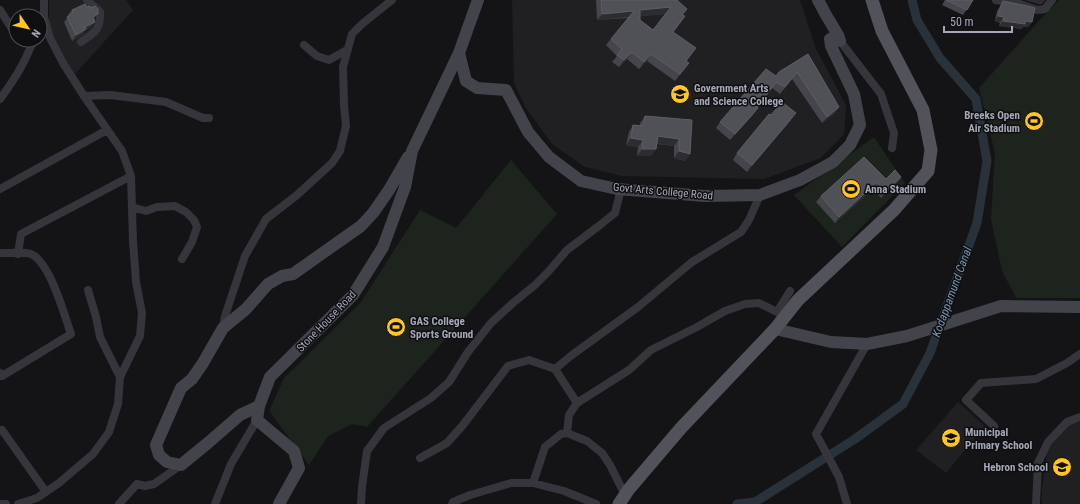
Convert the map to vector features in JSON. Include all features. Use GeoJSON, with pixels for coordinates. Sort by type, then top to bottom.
{"type":"FeatureCollection","features":[{"type":"Feature","properties":{"kind":"main road"},"geometry":{"type":"LineString","coordinates":[[622,500],[629,489],[680,428],[775,329],[781,314],[798,300],[894,210],[928,172],[931,150],[923,110],[882,32],[872,0]]}},
{"type":"Feature","properties":{"kind":"street"},"geometry":{"type":"LineString","coordinates":[[81,42],[95,32],[100,21],[100,12],[87,0]]}},
{"type":"Feature","properties":{"kind":"street"},"geometry":{"type":"LineString","coordinates":[[223,328],[225,316],[245,256],[266,220],[297,195],[332,163],[340,151],[346,126],[343,68],[352,34],[392,0]]}},
{"type":"Feature","properties":{"kind":"street"},"geometry":{"type":"LineString","coordinates":[[459,53],[478,0]]}},
{"type":"Feature","properties":{"kind":"street"},"geometry":{"type":"LineString","coordinates":[[818,0],[839,38],[881,94],[894,134],[892,148]]}},
{"type":"Feature","properties":{"kind":"street"},"geometry":{"type":"LineString","coordinates":[[996,0],[1020,4],[1038,10],[1045,9],[1052,0]]}},
{"type":"Feature","properties":{"kind":"street"},"geometry":{"type":"LineString","coordinates":[[0,10],[8,22]]}},
{"type":"Feature","properties":{"kind":"street"},"geometry":{"type":"LineString","coordinates":[[18,504],[37,498],[59,483],[93,454],[109,432],[118,404],[120,377],[140,336],[142,312],[136,282],[131,176],[122,152],[63,63],[48,34]]}},
{"type":"Feature","properties":{"kind":"street","name":"Govt Arts College Road"},"geometry":{"type":"LineString","coordinates":[[459,53],[466,81],[477,88],[506,90],[528,132],[549,157],[581,181],[621,189],[706,196],[760,195],[800,180],[833,162],[850,145],[860,125],[854,94],[831,46],[830,39],[839,38]]}},
{"type":"Feature","properties":{"kind":"street"},"geometry":{"type":"LineString","coordinates":[[304,45],[317,56],[329,60],[347,50]]}},
{"type":"Feature","properties":{"kind":"street"},"geometry":{"type":"LineString","coordinates":[[0,99],[30,48]]}},
{"type":"Feature","properties":{"kind":"street","name":"Stone House Road"},"geometry":{"type":"LineString","coordinates":[[257,420],[259,406],[270,377],[353,295],[384,247],[406,187],[412,151],[459,53]]}},
{"type":"Feature","properties":{"kind":"street"},"geometry":{"type":"LineString","coordinates":[[84,96],[110,95],[166,102],[203,118],[209,118]]}},
{"type":"Feature","properties":{"kind":"street"},"geometry":{"type":"LineString","coordinates":[[0,189],[107,130]]}},
{"type":"Feature","properties":{"kind":"street"},"geometry":{"type":"LineString","coordinates":[[181,465],[167,462],[159,455],[156,445],[181,388],[192,379],[223,328],[246,308],[268,284],[282,276],[293,274],[361,226],[373,213],[412,151]]}},
{"type":"Feature","properties":{"kind":"street"},"geometry":{"type":"LineString","coordinates":[[18,254],[21,234],[131,176]]}},
{"type":"Feature","properties":{"kind":"street"},"geometry":{"type":"LineString","coordinates":[[362,504],[362,487],[367,451],[384,428],[431,398],[449,382],[468,352],[491,323],[535,285],[567,250],[615,213],[621,189]]}},
{"type":"Feature","properties":{"kind":"street"},"geometry":{"type":"LineString","coordinates":[[555,369],[638,307],[692,262],[741,232],[749,220],[760,195]]}},
{"type":"Feature","properties":{"kind":"street"},"geometry":{"type":"LineString","coordinates":[[132,207],[146,211],[157,207],[175,206],[186,212],[194,220],[197,227],[192,242],[182,259]]}},
{"type":"Feature","properties":{"kind":"street"},"geometry":{"type":"LineString","coordinates":[[0,253],[29,253],[38,257],[54,284],[71,334],[2,376],[0,374]]}},
{"type":"Feature","properties":{"kind":"street"},"geometry":{"type":"LineString","coordinates":[[88,290],[100,337],[120,377]]}},
{"type":"Feature","properties":{"kind":"street"},"geometry":{"type":"LineString","coordinates":[[567,433],[569,415],[577,404],[629,370],[652,350],[697,327],[724,311],[745,304],[759,303],[781,314],[790,292]]}},
{"type":"Feature","properties":{"kind":"street"},"geometry":{"type":"LineString","coordinates":[[775,329],[831,342],[867,344],[907,336],[1001,306],[1080,307]]}},
{"type":"Feature","properties":{"kind":"street"},"geometry":{"type":"LineString","coordinates":[[847,504],[839,477],[816,434],[867,344]]}},
{"type":"Feature","properties":{"kind":"street"},"geometry":{"type":"LineString","coordinates":[[994,426],[966,400],[981,383],[1036,379],[1080,354]]}},
{"type":"Feature","properties":{"kind":"street"},"geometry":{"type":"LineString","coordinates":[[420,458],[447,443],[463,425],[508,366],[529,360],[555,369],[577,404]]}},
{"type":"Feature","properties":{"kind":"street"},"geometry":{"type":"LineString","coordinates":[[119,504],[137,484],[145,486],[154,484],[181,465],[240,415],[259,406]]}},
{"type":"Feature","properties":{"kind":"street"},"geometry":{"type":"LineString","coordinates":[[1036,504],[1038,463],[1048,442],[1067,422],[1080,417]]}},
{"type":"Feature","properties":{"kind":"street"},"geometry":{"type":"LineString","coordinates":[[215,504],[231,464],[257,420],[294,452],[299,468],[279,504]]}},
{"type":"Feature","properties":{"kind":"street"},"geometry":{"type":"LineString","coordinates":[[2,430],[46,492]]}},
{"type":"Feature","properties":{"kind":"street"},"geometry":{"type":"LineString","coordinates":[[532,483],[545,447],[561,434],[567,433],[587,441],[602,453],[610,465],[622,500]]}},
{"type":"Feature","properties":{"kind":"street"},"geometry":{"type":"LineString","coordinates":[[452,504],[452,502],[470,495],[511,483],[532,483],[564,491],[596,504]]}},
{"type":"Feature","properties":{"kind":"street"},"geometry":{"type":"LineString","coordinates":[[0,504],[6,504]]}},
{"type":"Feature","properties":{"kind":"shaded area"},"geometry":{"type":"Polygon","coordinates":[[[49,0],[126,0],[133,10],[75,74],[52,36],[49,21],[49,0]]]}},
{"type":"Feature","properties":{"kind":"shaded area","name":"Government Arts and Science College"},"geometry":{"type":"Polygon","coordinates":[[[512,0],[800,0],[816,49],[846,105],[844,134],[821,158],[764,179],[622,176],[585,167],[552,144],[525,107],[514,83],[512,0]]]}},
{"type":"Feature","properties":{"kind":"shaded area","name":"Breeks Open Air Stadium"},"geometry":{"type":"Polygon","coordinates":[[[1059,0],[1080,0],[1080,298],[1016,298],[1002,271],[991,219],[995,153],[979,88],[1059,0]]]}},
{"type":"Feature","properties":{"kind":"shaded area","name":"Anna Stadium"},"geometry":{"type":"Polygon","coordinates":[[[874,137],[905,183],[842,247],[794,195],[874,137]]]}},
{"type":"Feature","properties":{"kind":"shaded area","name":"GAS College Sports Ground"},"geometry":{"type":"Polygon","coordinates":[[[511,160],[557,214],[367,427],[352,424],[328,436],[309,465],[269,411],[284,378],[361,302],[420,210],[456,228],[511,160]]]}},
{"type":"Feature","properties":{"kind":"shaded area","name":"Municipal Primary School"},"geometry":{"type":"Polygon","coordinates":[[[958,402],[985,426],[946,473],[916,450],[958,402]]]}},
{"type":"Feature","properties":{"kind":"shaded area","name":"Hebron School"},"geometry":{"type":"Polygon","coordinates":[[[1080,422],[1080,504],[1042,504],[1042,489],[1048,446],[1068,425],[1080,422]]]}},
{"type":"Feature","properties":{"kind":"building"},"geometry":{"type":"Polygon","coordinates":[[[601,0],[677,0],[687,9],[682,15],[685,16],[673,32],[696,48],[686,61],[689,63],[680,74],[651,54],[644,62],[632,52],[624,60],[617,55],[622,49],[611,39],[634,11],[602,14],[601,0]],[[671,7],[640,10],[640,20],[653,30],[671,7]]]}},
{"type":"Feature","properties":{"kind":"building"},"geometry":{"type":"Polygon","coordinates":[[[946,0],[973,0],[967,10],[946,0]]]}},
{"type":"Feature","properties":{"kind":"building"},"geometry":{"type":"Polygon","coordinates":[[[1003,1],[1035,8],[1032,22],[1025,21],[1025,24],[1003,21],[1004,17],[998,16],[1003,1]]]}},
{"type":"Feature","properties":{"kind":"building"},"geometry":{"type":"Polygon","coordinates":[[[85,4],[87,7],[90,6],[90,8],[95,6],[98,9],[98,14],[93,17],[95,22],[85,27],[86,29],[76,35],[67,17],[73,12],[72,10],[85,4]]]}},
{"type":"Feature","properties":{"kind":"building"},"geometry":{"type":"Polygon","coordinates":[[[808,54],[839,107],[827,117],[797,72],[785,87],[776,82],[758,108],[735,134],[720,122],[766,69],[776,76],[779,72],[808,54]]]}},
{"type":"Feature","properties":{"kind":"building"},"geometry":{"type":"Polygon","coordinates":[[[782,102],[796,113],[752,165],[737,153],[769,114],[771,115],[782,102]]]}},
{"type":"Feature","properties":{"kind":"building"},"geometry":{"type":"Polygon","coordinates":[[[645,116],[692,120],[690,154],[679,151],[679,139],[658,136],[656,149],[642,149],[643,140],[631,138],[633,125],[643,126],[645,116]]]}},
{"type":"Feature","properties":{"kind":"building"},"geometry":{"type":"Polygon","coordinates":[[[864,157],[886,179],[895,170],[901,177],[885,192],[877,182],[839,217],[821,196],[864,157]]]}},
{"type":"Feature","properties":{"kind":"waterway","name":"Kodappamund Canal"},"geometry":{"type":"LineString","coordinates":[[737,504],[755,502],[855,439],[903,404],[930,353],[977,223],[987,161],[976,99],[940,58],[917,20],[912,0]]}},
{"type":"Feature","properties":{"kind":"place","name":"Government Arts and Science College"},"geometry":{"type":"Point","coordinates":[680,94]}},
{"type":"Feature","properties":{"kind":"place","name":"Breeks Open Air Stadium"},"geometry":{"type":"Point","coordinates":[1034,121]}},
{"type":"Feature","properties":{"kind":"place","name":"Anna Stadium"},"geometry":{"type":"Point","coordinates":[851,189]}},
{"type":"Feature","properties":{"kind":"place","name":"GAS College Sports Ground"},"geometry":{"type":"Point","coordinates":[396,327]}},
{"type":"Feature","properties":{"kind":"place","name":"Municipal Primary School"},"geometry":{"type":"Point","coordinates":[951,438]}},
{"type":"Feature","properties":{"kind":"place","name":"Hebron School"},"geometry":{"type":"Point","coordinates":[1062,467]}}]}
